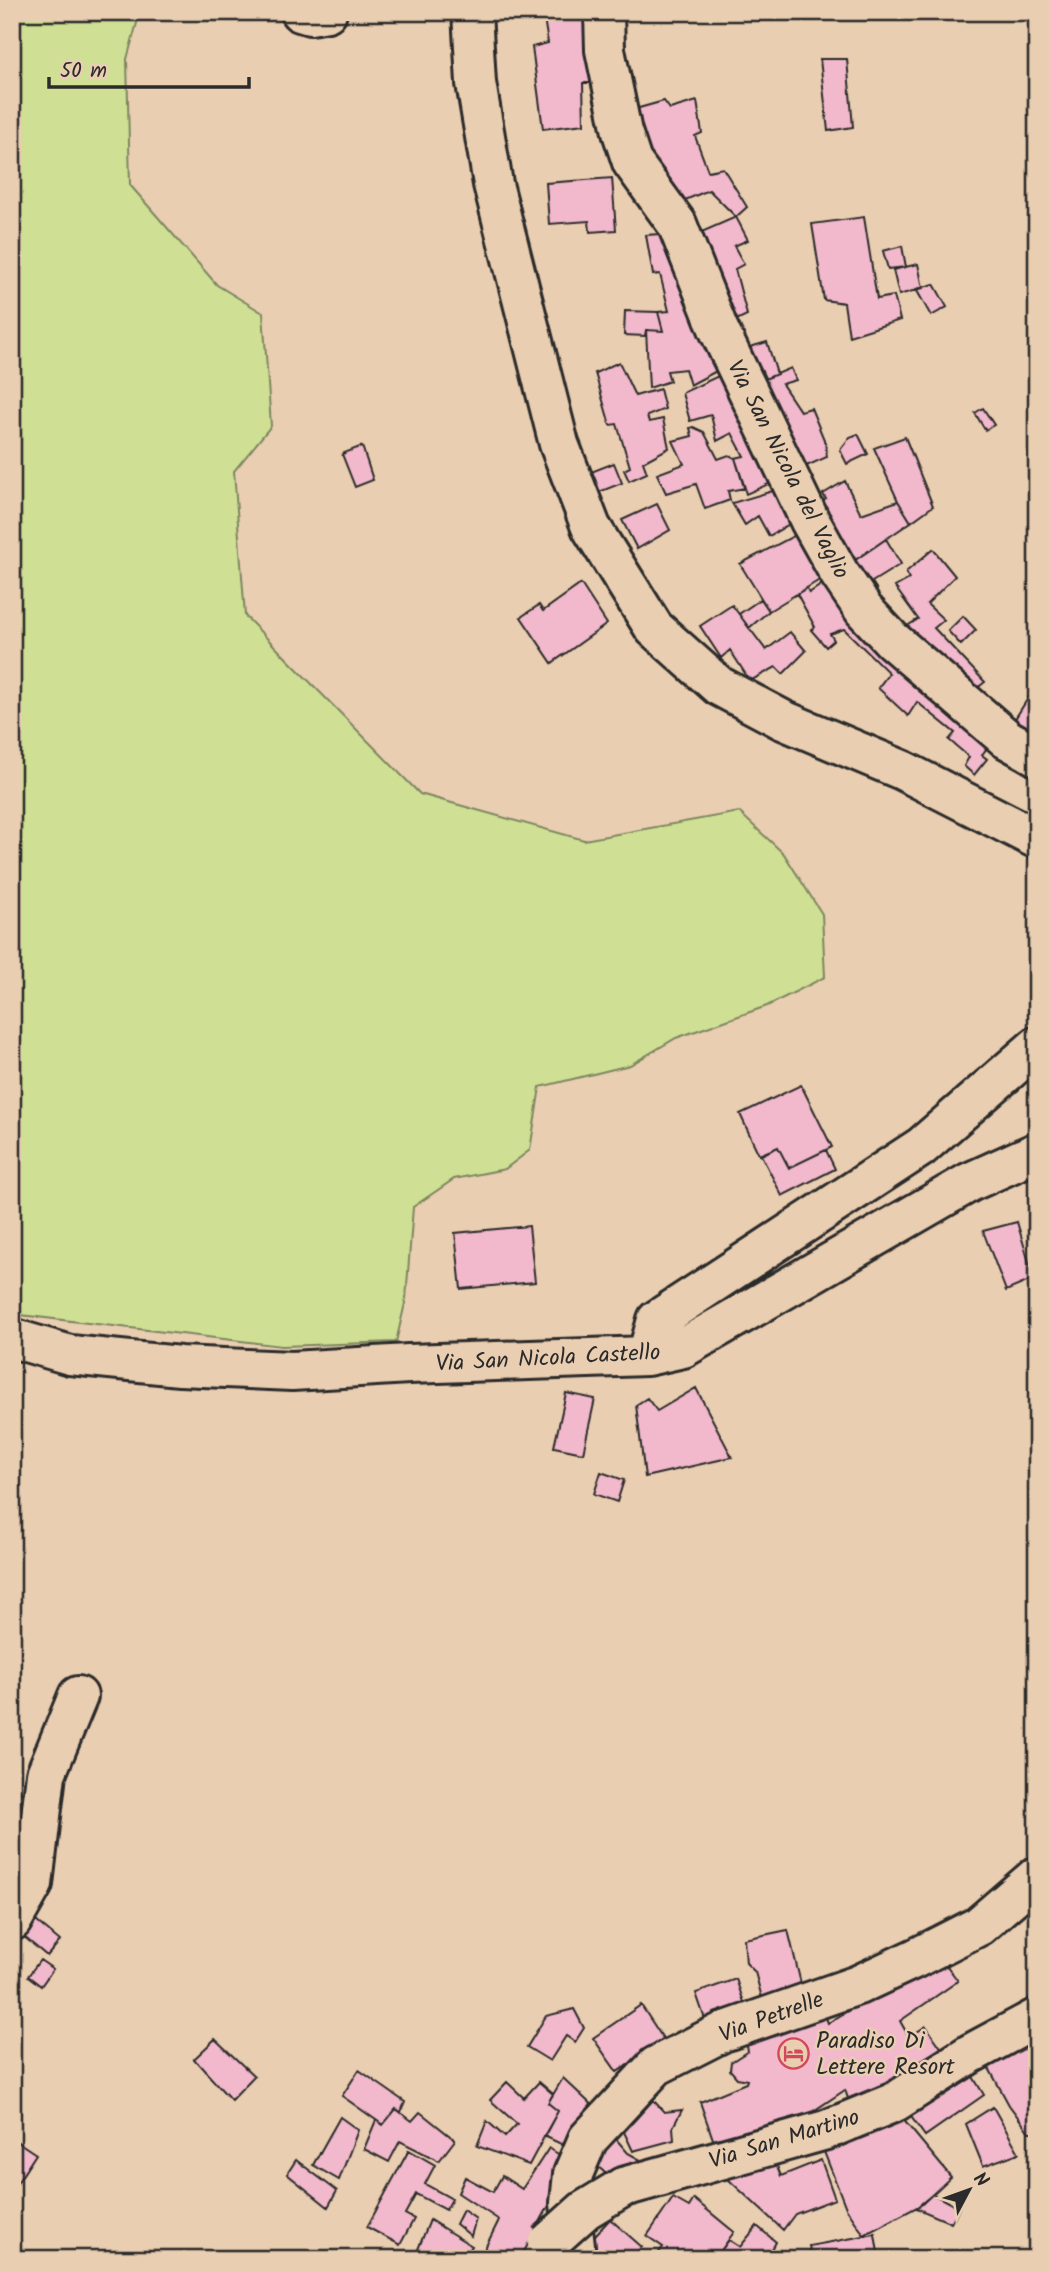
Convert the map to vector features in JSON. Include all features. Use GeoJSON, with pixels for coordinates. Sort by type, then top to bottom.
{"type":"FeatureCollection","features":[{"type":"Feature","properties":{"kind":"street"},"geometry":{"type":"LineString","coordinates":[[300,12],[310,15],[327,12]]}},
{"type":"Feature","properties":{"kind":"street"},"geometry":{"type":"LineString","coordinates":[[472,12],[476,83],[493,184],[559,444],[590,527],[654,628],[719,686],[783,720],[902,770],[1037,839]]}},
{"type":"Feature","properties":{"kind":"street","name":"Via San Nicola del Vaglio"},"geometry":{"type":"LineString","coordinates":[[604,12],[605,50],[625,142],[632,162],[680,232],[718,328],[810,521],[864,610],[892,640],[1007,739],[1037,756]]}},
{"type":"Feature","properties":{"kind":"street"},"geometry":{"type":"LineString","coordinates":[[648,1356],[657,1320],[921,1147],[1037,1046]]}},
{"type":"Feature","properties":{"kind":"street","name":"Via San Nicola Castello"},"geometry":{"type":"LineString","coordinates":[[12,1338],[70,1355],[180,1366],[292,1371],[648,1356],[683,1348],[970,1182],[1037,1152]]}},
{"type":"Feature","properties":{"kind":"street"},"geometry":{"type":"LineString","coordinates":[[12,1921],[33,1884],[47,1774],[78,1696]]}},
{"type":"Feature","properties":{"kind":"street","name":"Via Petrelle"},"geometry":{"type":"LineString","coordinates":[[549,2254],[575,2246],[571,2213],[573,2174],[588,2139],[656,2066],[723,2032],[858,1985],[916,1958],[979,1926],[1037,1876]]}},
{"type":"Feature","properties":{"kind":"street","name":"Via San Martino"},"geometry":{"type":"LineString","coordinates":[[549,2254],[585,2210],[622,2187],[826,2130],[894,2102],[970,2054],[1037,2018]]}},
{"type":"Feature","properties":{"kind":"green space"},"geometry":{"type":"Polygon","coordinates":[[[12,12],[140,12],[127,59],[130,185],[217,285],[263,313],[271,426],[234,471],[245,616],[420,794],[584,840],[739,812],[784,854],[822,914],[825,977],[767,1006],[676,1038],[630,1065],[540,1087],[530,1150],[505,1169],[454,1179],[413,1207],[406,1299],[396,1342],[282,1346],[12,1314],[12,12]]]}},
{"type":"Feature","properties":{"kind":"building"},"geometry":{"type":"Polygon","coordinates":[[[543,12],[583,12],[596,83],[583,83],[584,124],[543,129],[532,47],[548,43],[543,12]]]}},
{"type":"Feature","properties":{"kind":"building"},"geometry":{"type":"Polygon","coordinates":[[[820,59],[847,59],[853,127],[828,131],[820,59]]]}},
{"type":"Feature","properties":{"kind":"building"},"geometry":{"type":"Polygon","coordinates":[[[664,101],[670,109],[697,101],[702,133],[695,136],[708,171],[723,168],[747,207],[736,217],[709,190],[671,206],[632,110],[664,101]]]}},
{"type":"Feature","properties":{"kind":"building"},"geometry":{"type":"Polygon","coordinates":[[[612,178],[616,230],[590,232],[589,221],[549,224],[546,183],[612,178]]]}},
{"type":"Feature","properties":{"kind":"building"},"geometry":{"type":"Polygon","coordinates":[[[736,217],[748,240],[734,246],[744,264],[735,269],[747,315],[724,326],[690,237],[736,217]]]}},
{"type":"Feature","properties":{"kind":"building"},"geometry":{"type":"Polygon","coordinates":[[[864,217],[877,299],[894,296],[900,320],[849,336],[844,303],[824,300],[812,224],[864,217]]]}},
{"type":"Feature","properties":{"kind":"building"},"geometry":{"type":"Polygon","coordinates":[[[675,233],[728,365],[690,385],[685,369],[667,371],[670,381],[649,388],[646,330],[663,331],[658,312],[669,311],[660,274],[653,275],[646,235],[675,233]]]}},
{"type":"Feature","properties":{"kind":"building"},"geometry":{"type":"Polygon","coordinates":[[[902,246],[906,267],[888,269],[883,251],[902,246]]]}},
{"type":"Feature","properties":{"kind":"building"},"geometry":{"type":"Polygon","coordinates":[[[918,264],[923,288],[899,295],[893,270],[918,264]]]}},
{"type":"Feature","properties":{"kind":"building"},"geometry":{"type":"Polygon","coordinates":[[[934,284],[947,307],[931,316],[916,289],[934,284]]]}},
{"type":"Feature","properties":{"kind":"building"},"geometry":{"type":"Polygon","coordinates":[[[625,311],[658,312],[663,331],[646,330],[645,336],[624,335],[625,311]]]}},
{"type":"Feature","properties":{"kind":"building"},"geometry":{"type":"Polygon","coordinates":[[[767,342],[777,374],[750,385],[754,362],[750,347],[767,342]]]}},
{"type":"Feature","properties":{"kind":"building"},"geometry":{"type":"Polygon","coordinates":[[[619,362],[635,396],[660,389],[665,409],[647,416],[649,422],[663,419],[669,448],[643,462],[647,473],[629,481],[624,470],[630,467],[617,424],[610,425],[595,373],[619,362]]]}},
{"type":"Feature","properties":{"kind":"building"},"geometry":{"type":"Polygon","coordinates":[[[791,368],[796,380],[782,384],[800,411],[811,408],[825,442],[827,457],[793,472],[751,385],[791,368]]]}},
{"type":"Feature","properties":{"kind":"building"},"geometry":{"type":"Polygon","coordinates":[[[729,371],[780,479],[746,494],[735,458],[744,456],[732,433],[717,441],[711,415],[690,421],[682,393],[729,371]]]}},
{"type":"Feature","properties":{"kind":"building"},"geometry":{"type":"Polygon","coordinates":[[[983,408],[994,425],[985,430],[975,413],[983,408]]]}},
{"type":"Feature","properties":{"kind":"building"},"geometry":{"type":"Polygon","coordinates":[[[690,428],[704,432],[718,459],[729,455],[735,458],[745,488],[728,491],[730,500],[705,509],[696,484],[666,493],[657,474],[684,464],[673,441],[692,436],[690,428]]]}},
{"type":"Feature","properties":{"kind":"building"},"geometry":{"type":"Polygon","coordinates":[[[858,434],[868,454],[847,464],[840,450],[850,437],[858,434]]]}},
{"type":"Feature","properties":{"kind":"building"},"geometry":{"type":"Polygon","coordinates":[[[905,437],[933,506],[911,522],[898,501],[874,448],[905,437]]]}},
{"type":"Feature","properties":{"kind":"building"},"geometry":{"type":"Polygon","coordinates":[[[362,446],[373,480],[355,487],[342,454],[362,446]]]}},
{"type":"Feature","properties":{"kind":"building"},"geometry":{"type":"Polygon","coordinates":[[[614,463],[622,483],[594,494],[586,474],[614,463]]]}},
{"type":"Feature","properties":{"kind":"building"},"geometry":{"type":"Polygon","coordinates":[[[845,481],[861,514],[898,501],[911,522],[842,569],[811,507],[826,499],[823,494],[845,481]]]}},
{"type":"Feature","properties":{"kind":"building"},"geometry":{"type":"Polygon","coordinates":[[[783,488],[796,520],[769,536],[758,516],[745,525],[732,503],[783,488]]]}},
{"type":"Feature","properties":{"kind":"building"},"geometry":{"type":"Polygon","coordinates":[[[657,504],[670,530],[637,549],[622,520],[657,504]]]}},
{"type":"Feature","properties":{"kind":"building"},"geometry":{"type":"Polygon","coordinates":[[[807,529],[831,573],[769,611],[740,564],[807,529]]]}},
{"type":"Feature","properties":{"kind":"building"},"geometry":{"type":"Polygon","coordinates":[[[886,539],[901,564],[872,582],[877,590],[860,600],[842,569],[886,539]]]}},
{"type":"Feature","properties":{"kind":"building"},"geometry":{"type":"Polygon","coordinates":[[[933,549],[955,576],[927,604],[944,620],[934,628],[985,682],[976,689],[895,634],[918,619],[895,587],[909,579],[906,572],[933,549]]]}},
{"type":"Feature","properties":{"kind":"building"},"geometry":{"type":"Polygon","coordinates":[[[833,577],[995,736],[982,755],[987,759],[974,775],[964,766],[969,757],[949,740],[955,733],[917,702],[908,716],[878,688],[889,673],[844,629],[830,634],[834,640],[826,647],[811,630],[815,627],[797,594],[807,588],[809,593],[833,577]]]}},
{"type":"Feature","properties":{"kind":"building"},"geometry":{"type":"Polygon","coordinates":[[[581,584],[607,624],[552,663],[521,617],[539,605],[543,611],[581,584]]]}},
{"type":"Feature","properties":{"kind":"building"},"geometry":{"type":"Polygon","coordinates":[[[761,599],[769,611],[749,628],[739,614],[761,599]]]}},
{"type":"Feature","properties":{"kind":"building"},"geometry":{"type":"Polygon","coordinates":[[[732,605],[766,650],[790,632],[806,651],[783,674],[776,667],[750,681],[730,650],[721,658],[700,626],[732,605]]]}},
{"type":"Feature","properties":{"kind":"building"},"geometry":{"type":"Polygon","coordinates":[[[963,616],[976,630],[961,645],[948,631],[963,616]]]}},
{"type":"Feature","properties":{"kind":"building"},"geometry":{"type":"Polygon","coordinates":[[[1037,684],[1037,747],[1008,730],[1037,684]]]}},
{"type":"Feature","properties":{"kind":"building"},"geometry":{"type":"Polygon","coordinates":[[[801,1085],[832,1147],[789,1168],[778,1147],[759,1155],[740,1114],[801,1085]]]}},
{"type":"Feature","properties":{"kind":"building"},"geometry":{"type":"Polygon","coordinates":[[[778,1147],[789,1168],[826,1150],[835,1169],[782,1196],[761,1155],[778,1147]]]}},
{"type":"Feature","properties":{"kind":"building"},"geometry":{"type":"Polygon","coordinates":[[[1017,1222],[1034,1279],[1006,1291],[983,1231],[1017,1222]]]}},
{"type":"Feature","properties":{"kind":"building"},"geometry":{"type":"Polygon","coordinates":[[[529,1226],[535,1282],[461,1289],[455,1233],[529,1226]]]}},
{"type":"Feature","properties":{"kind":"building"},"geometry":{"type":"Polygon","coordinates":[[[696,1388],[732,1457],[645,1477],[636,1405],[647,1398],[657,1411],[696,1388]]]}},
{"type":"Feature","properties":{"kind":"building"},"geometry":{"type":"Polygon","coordinates":[[[566,1393],[595,1399],[583,1453],[554,1447],[566,1393]]]}},
{"type":"Feature","properties":{"kind":"building"},"geometry":{"type":"Polygon","coordinates":[[[601,1472],[624,1480],[617,1502],[594,1494],[601,1472]]]}},
{"type":"Feature","properties":{"kind":"building"},"geometry":{"type":"Polygon","coordinates":[[[12,1782],[28,1800],[22,1853],[12,1861],[12,1782]]]}},
{"type":"Feature","properties":{"kind":"building"},"geometry":{"type":"Polygon","coordinates":[[[36,1921],[60,1941],[47,1956],[23,1936],[36,1921]]]}},
{"type":"Feature","properties":{"kind":"building"},"geometry":{"type":"Polygon","coordinates":[[[788,1930],[804,1996],[765,2009],[755,1972],[746,1963],[744,1939],[788,1930]]]}},
{"type":"Feature","properties":{"kind":"building"},"geometry":{"type":"Polygon","coordinates":[[[939,1955],[958,1981],[900,2021],[909,2037],[926,2026],[944,2052],[872,2096],[849,2101],[845,2090],[812,2112],[714,2142],[700,2102],[746,2083],[747,2080],[737,2078],[730,2070],[731,2062],[748,2051],[744,2034],[821,2005],[828,2023],[939,1955]]]}},
{"type":"Feature","properties":{"kind":"building"},"geometry":{"type":"Polygon","coordinates":[[[40,1960],[53,1969],[41,1986],[28,1976],[40,1960]]]}},
{"type":"Feature","properties":{"kind":"building"},"geometry":{"type":"Polygon","coordinates":[[[736,1979],[749,2017],[709,2031],[696,1993],[736,1979]]]}},
{"type":"Feature","properties":{"kind":"building"},"geometry":{"type":"Polygon","coordinates":[[[641,2005],[664,2040],[617,2072],[593,2038],[641,2005]]]}},
{"type":"Feature","properties":{"kind":"building"},"geometry":{"type":"Polygon","coordinates":[[[574,2009],[584,2028],[575,2042],[566,2036],[550,2061],[527,2047],[546,2016],[574,2009]]]}},
{"type":"Feature","properties":{"kind":"building"},"geometry":{"type":"Polygon","coordinates":[[[1037,2028],[1037,2061],[1029,2064],[1037,2074],[1037,2132],[1029,2132],[1009,2105],[984,2059],[1037,2028]]]}},
{"type":"Feature","properties":{"kind":"building"},"geometry":{"type":"Polygon","coordinates":[[[215,2039],[254,2076],[231,2100],[194,2059],[215,2039]]]}},
{"type":"Feature","properties":{"kind":"building"},"geometry":{"type":"Polygon","coordinates":[[[966,2065],[984,2095],[925,2136],[904,2107],[966,2065]]]}},
{"type":"Feature","properties":{"kind":"building"},"geometry":{"type":"Polygon","coordinates":[[[359,2070],[405,2102],[401,2112],[396,2109],[383,2125],[342,2096],[359,2070]]]}},
{"type":"Feature","properties":{"kind":"building"},"geometry":{"type":"Polygon","coordinates":[[[563,2078],[599,2112],[574,2150],[544,2136],[558,2111],[548,2103],[563,2078]]]}},
{"type":"Feature","properties":{"kind":"building"},"geometry":{"type":"Polygon","coordinates":[[[507,2082],[524,2098],[539,2082],[553,2094],[548,2103],[558,2111],[529,2165],[477,2146],[487,2121],[505,2137],[517,2124],[490,2100],[507,2082]]]}},
{"type":"Feature","properties":{"kind":"building"},"geometry":{"type":"Polygon","coordinates":[[[653,2100],[664,2112],[682,2110],[673,2127],[674,2140],[633,2151],[624,2132],[653,2100]]]}},
{"type":"Feature","properties":{"kind":"building"},"geometry":{"type":"Polygon","coordinates":[[[993,2107],[1019,2153],[983,2166],[966,2124],[993,2107]]]}},
{"type":"Feature","properties":{"kind":"building"},"geometry":{"type":"Polygon","coordinates":[[[396,2109],[412,2121],[420,2112],[455,2140],[439,2161],[400,2141],[389,2162],[364,2149],[376,2120],[383,2125],[396,2109]]]}},
{"type":"Feature","properties":{"kind":"building"},"geometry":{"type":"Polygon","coordinates":[[[897,2112],[951,2177],[921,2205],[864,2235],[846,2208],[821,2144],[897,2112]]]}},
{"type":"Feature","properties":{"kind":"building"},"geometry":{"type":"Polygon","coordinates":[[[340,2117],[358,2130],[339,2180],[313,2165],[340,2117]]]}},
{"type":"Feature","properties":{"kind":"building"},"geometry":{"type":"Polygon","coordinates":[[[610,2132],[628,2153],[648,2164],[616,2182],[590,2160],[610,2132]]]}},
{"type":"Feature","properties":{"kind":"building"},"geometry":{"type":"Polygon","coordinates":[[[12,2138],[36,2154],[12,2191],[12,2138]]]}},
{"type":"Feature","properties":{"kind":"building"},"geometry":{"type":"Polygon","coordinates":[[[549,2148],[572,2163],[520,2259],[495,2259],[483,2252],[499,2220],[458,2193],[465,2177],[493,2192],[502,2176],[522,2189],[549,2148]]]}},
{"type":"Feature","properties":{"kind":"building"},"geometry":{"type":"Polygon","coordinates":[[[409,2150],[435,2165],[425,2184],[452,2199],[446,2210],[416,2194],[405,2214],[414,2219],[400,2245],[367,2227],[409,2150]]]}},
{"type":"Feature","properties":{"kind":"building"},"geometry":{"type":"Polygon","coordinates":[[[296,2160],[337,2191],[328,2207],[287,2174],[296,2160]]]}},
{"type":"Feature","properties":{"kind":"building"},"geometry":{"type":"Polygon","coordinates":[[[821,2160],[835,2199],[795,2214],[783,2230],[729,2180],[732,2173],[775,2161],[781,2176],[821,2160]]]}},
{"type":"Feature","properties":{"kind":"building"},"geometry":{"type":"Polygon","coordinates":[[[933,2194],[959,2208],[951,2223],[916,2208],[933,2194]]]}},
{"type":"Feature","properties":{"kind":"building"},"geometry":{"type":"Polygon","coordinates":[[[673,2198],[689,2207],[694,2199],[734,2232],[715,2259],[654,2259],[663,2247],[647,2236],[673,2198]]]}},
{"type":"Feature","properties":{"kind":"building"},"geometry":{"type":"Polygon","coordinates":[[[463,2210],[476,2219],[471,2236],[456,2224],[463,2210]]]}},
{"type":"Feature","properties":{"kind":"building"},"geometry":{"type":"Polygon","coordinates":[[[610,2219],[642,2247],[630,2259],[573,2259],[610,2219]]]}},
{"type":"Feature","properties":{"kind":"building"},"geometry":{"type":"Polygon","coordinates":[[[430,2220],[472,2246],[462,2259],[414,2259],[430,2220]]]}},
{"type":"Feature","properties":{"kind":"building"},"geometry":{"type":"Polygon","coordinates":[[[757,2226],[776,2242],[767,2259],[715,2259],[729,2240],[740,2247],[757,2226]]]}},
{"type":"Feature","properties":{"kind":"building"},"geometry":{"type":"Polygon","coordinates":[[[875,2234],[879,2259],[812,2259],[809,2246],[875,2234]]]}},
{"type":"Feature","properties":{"kind":"place","name":"Paradiso Di Lettere Resort"},"geometry":{"type":"Point","coordinates":[793,2053]}}]}
